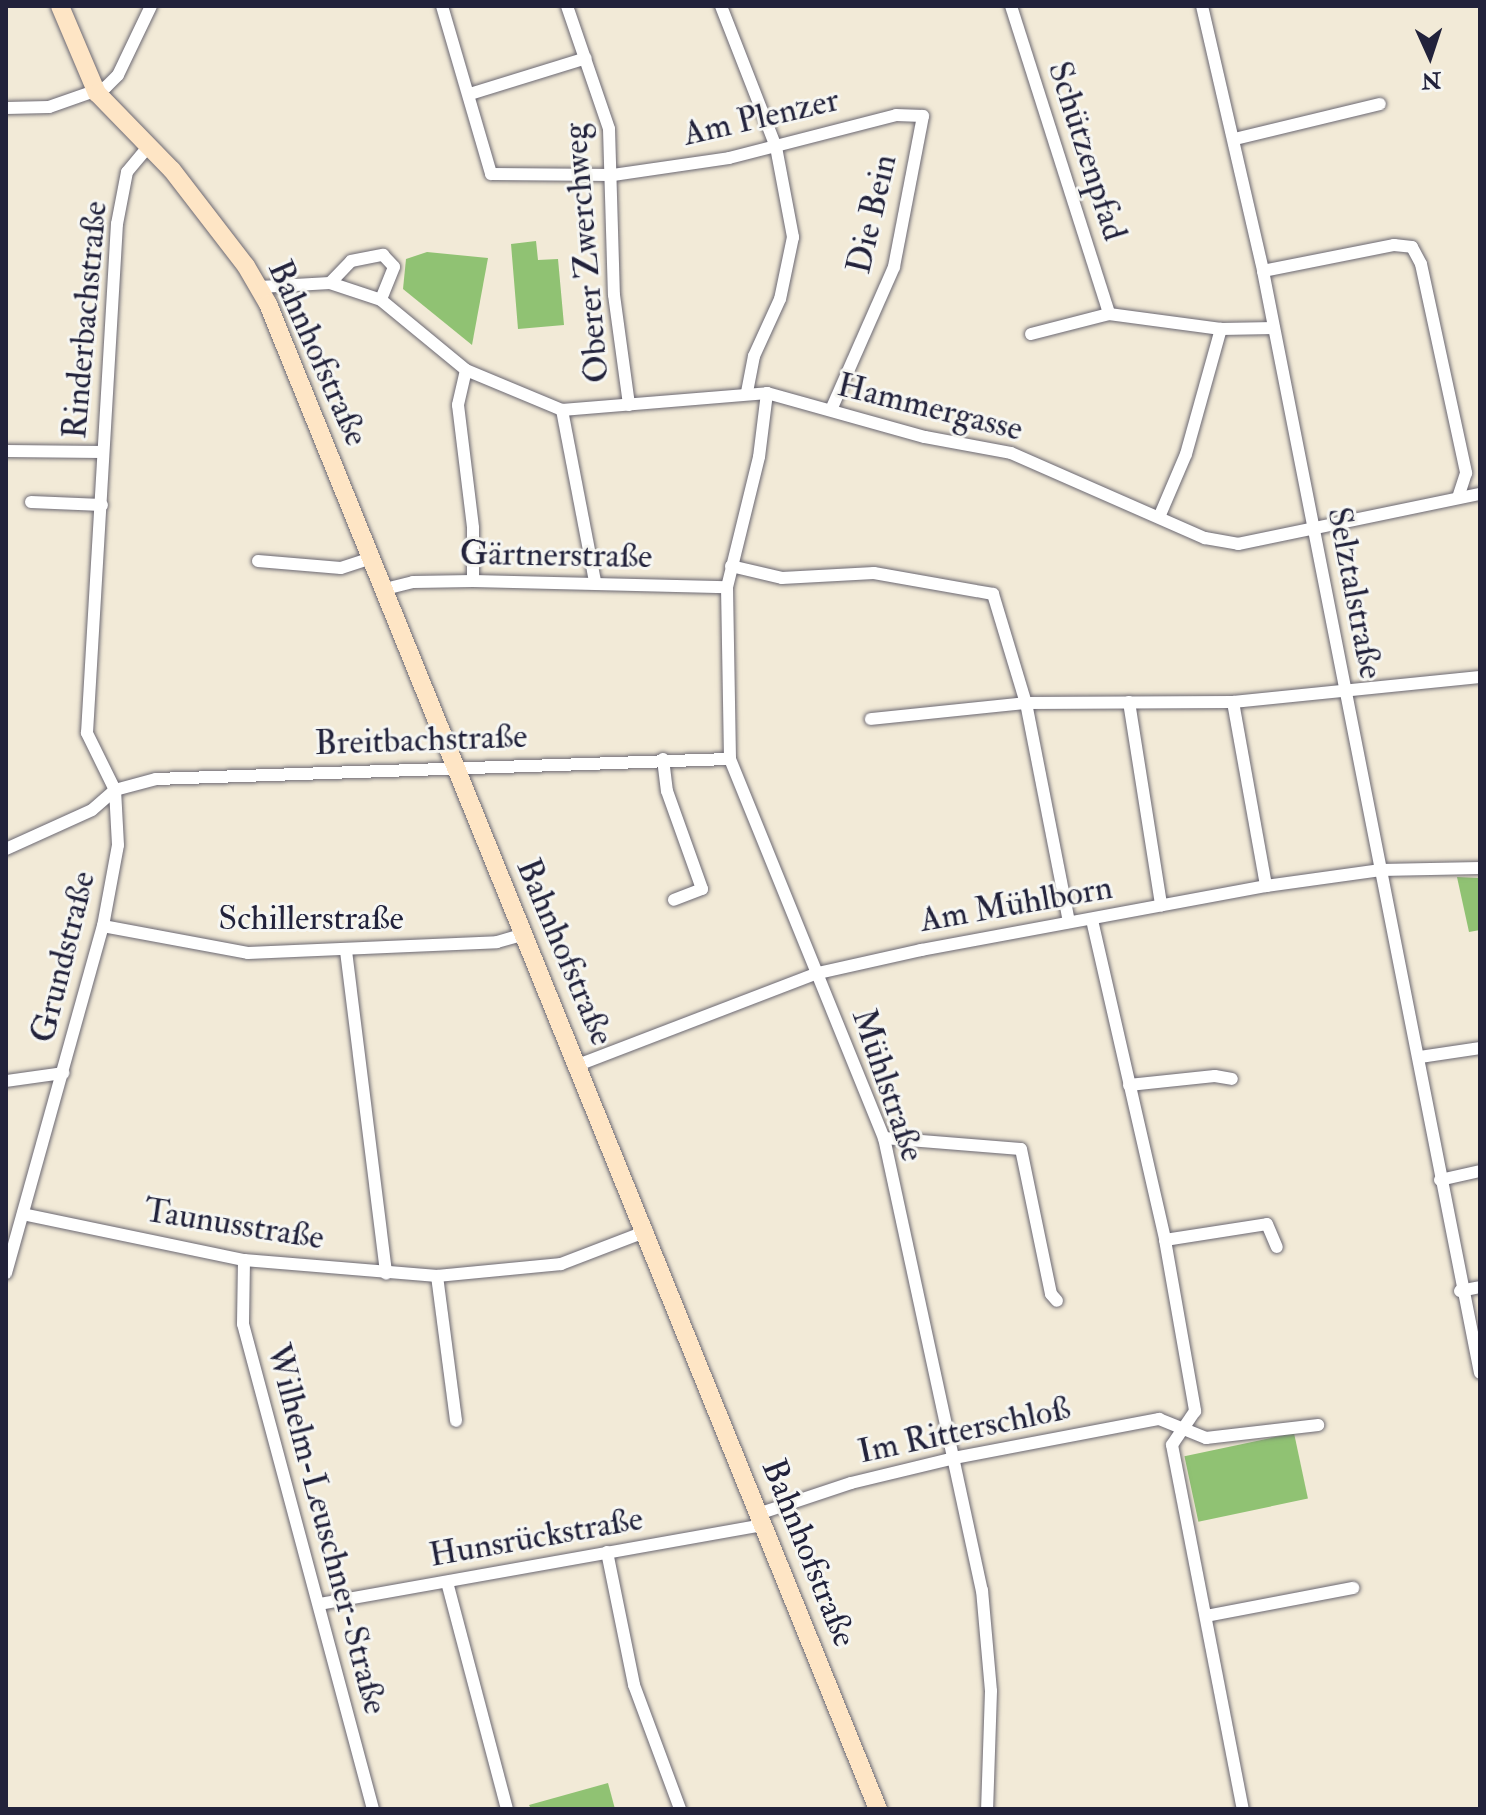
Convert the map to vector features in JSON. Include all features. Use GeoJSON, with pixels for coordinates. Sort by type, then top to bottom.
{"type":"FeatureCollection","features":[{"type":"Feature","properties":{"kind":"street"},"geometry":{"type":"LineString","coordinates":[[60,6],[97,93]]}},
{"type":"Feature","properties":{"kind":"street"},"geometry":{"type":"LineString","coordinates":[[6,108],[49,107],[97,93],[118,75],[151,6]]}},
{"type":"Feature","properties":{"kind":"street"},"geometry":{"type":"LineString","coordinates":[[442,6],[470,94],[586,58]]}},
{"type":"Feature","properties":{"kind":"street","name":"Oberer Zwerchweg"},"geometry":{"type":"LineString","coordinates":[[567,6],[609,129],[613,175],[614,295],[629,405]]}},
{"type":"Feature","properties":{"kind":"street"},"geometry":{"type":"LineString","coordinates":[[721,6],[776,147],[793,237],[780,299],[754,356],[747,392]]}},
{"type":"Feature","properties":{"kind":"street","name":"Schützenpfad"},"geometry":{"type":"LineString","coordinates":[[1011,6],[1109,314]]}},
{"type":"Feature","properties":{"kind":"street","name":"Selztalstraße"},"geometry":{"type":"LineString","coordinates":[[1202,6],[1263,271],[1420,1057],[1460,1291],[1480,1373]]}},
{"type":"Feature","properties":{"kind":"street","name":"Bahnhofstraße"},"geometry":{"type":"LineString","coordinates":[[97,93],[148,147],[260,287],[385,589],[451,766],[647,1231],[878,1809]]}},
{"type":"Feature","properties":{"kind":"street","name":"Am Plenzer"},"geometry":{"type":"LineString","coordinates":[[470,94],[491,174],[613,175],[776,147],[858,123],[923,116]]}},
{"type":"Feature","properties":{"kind":"street"},"geometry":{"type":"LineString","coordinates":[[1235,139],[1380,104]]}},
{"type":"Feature","properties":{"kind":"street","name":"Die Bein"},"geometry":{"type":"LineString","coordinates":[[831,410],[894,267],[923,116]]}},
{"type":"Feature","properties":{"kind":"street","name":"Rinderbachstraße"},"geometry":{"type":"LineString","coordinates":[[115,790],[87,733],[117,224],[127,172],[148,147]]}},
{"type":"Feature","properties":{"kind":"street"},"geometry":{"type":"LineString","coordinates":[[1263,271],[1394,245],[1412,247],[1421,264],[1466,473],[1458,497]]}},
{"type":"Feature","properties":{"kind":"street"},"geometry":{"type":"LineString","coordinates":[[330,283],[351,261],[383,255],[394,267],[381,300]]}},
{"type":"Feature","properties":{"kind":"street","name":"Hammergasse"},"geometry":{"type":"LineString","coordinates":[[260,287],[330,283],[381,300],[466,370],[562,410],[747,392],[767,393],[925,437],[1011,453],[1160,515],[1205,538],[1238,544],[1480,494]]}},
{"type":"Feature","properties":{"kind":"street"},"geometry":{"type":"LineString","coordinates":[[1031,334],[1109,314],[1221,329],[1274,328]]}},
{"type":"Feature","properties":{"kind":"street"},"geometry":{"type":"LineString","coordinates":[[1160,515],[1186,454],[1221,329]]}},
{"type":"Feature","properties":{"kind":"street"},"geometry":{"type":"LineString","coordinates":[[466,370],[458,405],[473,528],[473,581]]}},
{"type":"Feature","properties":{"kind":"street","name":"Mühlstraße"},"geometry":{"type":"LineString","coordinates":[[767,393],[759,457],[727,587],[730,759],[884,1138],[982,1590],[991,1691],[987,1809]]}},
{"type":"Feature","properties":{"kind":"street"},"geometry":{"type":"LineString","coordinates":[[562,410],[595,581]]}},
{"type":"Feature","properties":{"kind":"street"},"geometry":{"type":"LineString","coordinates":[[6,451],[102,452]]}},
{"type":"Feature","properties":{"kind":"street"},"geometry":{"type":"LineString","coordinates":[[31,502],[102,505]]}},
{"type":"Feature","properties":{"kind":"street"},"geometry":{"type":"LineString","coordinates":[[258,561],[341,568],[372,558]]}},
{"type":"Feature","properties":{"kind":"street"},"geometry":{"type":"LineString","coordinates":[[731,566],[782,578],[874,573],[993,594],[1026,703],[1069,922]]}},
{"type":"Feature","properties":{"kind":"street","name":"Gärtnerstraße"},"geometry":{"type":"LineString","coordinates":[[385,589],[413,582],[473,581],[595,581],[727,587]]}},
{"type":"Feature","properties":{"kind":"street"},"geometry":{"type":"LineString","coordinates":[[871,719],[1026,703],[1233,702],[1345,688],[1480,677]]}},
{"type":"Feature","properties":{"kind":"street"},"geometry":{"type":"LineString","coordinates":[[1129,702],[1161,905]]}},
{"type":"Feature","properties":{"kind":"street"},"geometry":{"type":"LineString","coordinates":[[1233,702],[1266,886]]}},
{"type":"Feature","properties":{"kind":"street"},"geometry":{"type":"LineString","coordinates":[[663,759],[667,791],[702,889],[674,900]]}},
{"type":"Feature","properties":{"kind":"street","name":"Breitbachstraße"},"geometry":{"type":"LineString","coordinates":[[115,790],[156,779],[451,766],[730,759]]}},
{"type":"Feature","properties":{"kind":"street"},"geometry":{"type":"LineString","coordinates":[[6,849],[92,810],[115,790]]}},
{"type":"Feature","properties":{"kind":"street","name":"Grundstraße"},"geometry":{"type":"LineString","coordinates":[[6,1273],[103,926],[118,845],[115,790]]}},
{"type":"Feature","properties":{"kind":"street","name":"Am Mühlborn"},"geometry":{"type":"LineString","coordinates":[[578,1065],[818,973],[1266,886],[1381,870],[1480,868]]}},
{"type":"Feature","properties":{"kind":"street"},"geometry":{"type":"LineString","coordinates":[[1092,920],[1165,1240],[1195,1411],[1172,1445],[1243,1809]]}},
{"type":"Feature","properties":{"kind":"street","name":"Schillerstraße"},"geometry":{"type":"LineString","coordinates":[[103,926],[248,953],[346,951],[507,941],[521,935]]}},
{"type":"Feature","properties":{"kind":"street"},"geometry":{"type":"LineString","coordinates":[[346,951],[386,1274]]}},
{"type":"Feature","properties":{"kind":"street"},"geometry":{"type":"LineString","coordinates":[[1420,1057],[1480,1048]]}},
{"type":"Feature","properties":{"kind":"street"},"geometry":{"type":"LineString","coordinates":[[6,1081],[63,1073]]}},
{"type":"Feature","properties":{"kind":"street"},"geometry":{"type":"LineString","coordinates":[[1129,1085],[1215,1076],[1232,1079]]}},
{"type":"Feature","properties":{"kind":"street"},"geometry":{"type":"LineString","coordinates":[[884,1138],[1021,1149],[1051,1294],[1057,1301]]}},
{"type":"Feature","properties":{"kind":"street"},"geometry":{"type":"LineString","coordinates":[[1440,1180],[1480,1171]]}},
{"type":"Feature","properties":{"kind":"street","name":"Taunusstraße"},"geometry":{"type":"LineString","coordinates":[[23,1214],[244,1260],[437,1276],[561,1264],[647,1231]]}},
{"type":"Feature","properties":{"kind":"street"},"geometry":{"type":"LineString","coordinates":[[1165,1240],[1267,1224],[1277,1247]]}},
{"type":"Feature","properties":{"kind":"street","name":"Wilhelm-Leuschner-Straße"},"geometry":{"type":"LineString","coordinates":[[244,1260],[243,1324],[373,1809]]}},
{"type":"Feature","properties":{"kind":"street"},"geometry":{"type":"LineString","coordinates":[[437,1276],[456,1421]]}},
{"type":"Feature","properties":{"kind":"street"},"geometry":{"type":"LineString","coordinates":[[1460,1291],[1480,1287]]}},
{"type":"Feature","properties":{"kind":"street","name":"Im Ritterschloß"},"geometry":{"type":"LineString","coordinates":[[760,1520],[851,1483],[954,1458],[1159,1419],[1206,1438],[1318,1425]]}},
{"type":"Feature","properties":{"kind":"street","name":"Hunsrückstraße"},"geometry":{"type":"LineString","coordinates":[[319,1604],[607,1552],[760,1520]]}},
{"type":"Feature","properties":{"kind":"street"},"geometry":{"type":"LineString","coordinates":[[607,1552],[634,1685],[680,1809]]}},
{"type":"Feature","properties":{"kind":"street"},"geometry":{"type":"LineString","coordinates":[[447,1582],[507,1809]]}},
{"type":"Feature","properties":{"kind":"street"},"geometry":{"type":"LineString","coordinates":[[1206,1616],[1353,1588]]}},
{"type":"Feature","properties":{"kind":"green space"},"geometry":{"type":"Polygon","coordinates":[[[536,241],[538,260],[558,259],[564,325],[518,329],[511,244],[536,241]]]}},
{"type":"Feature","properties":{"kind":"green space"},"geometry":{"type":"Polygon","coordinates":[[[427,252],[488,258],[472,345],[403,289],[406,259],[427,252]]]}},
{"type":"Feature","properties":{"kind":"green space"},"geometry":{"type":"Polygon","coordinates":[[[1457,877],[1480,878],[1480,930],[1469,932],[1457,877]]]}},
{"type":"Feature","properties":{"kind":"green space"},"geometry":{"type":"Polygon","coordinates":[[[1294,1433],[1308,1499],[1198,1522],[1184,1456],[1294,1433]]]}},
{"type":"Feature","properties":{"kind":"green space"},"geometry":{"type":"Polygon","coordinates":[[[608,1783],[615,1809],[531,1809],[529,1805],[608,1783]]]}}]}
